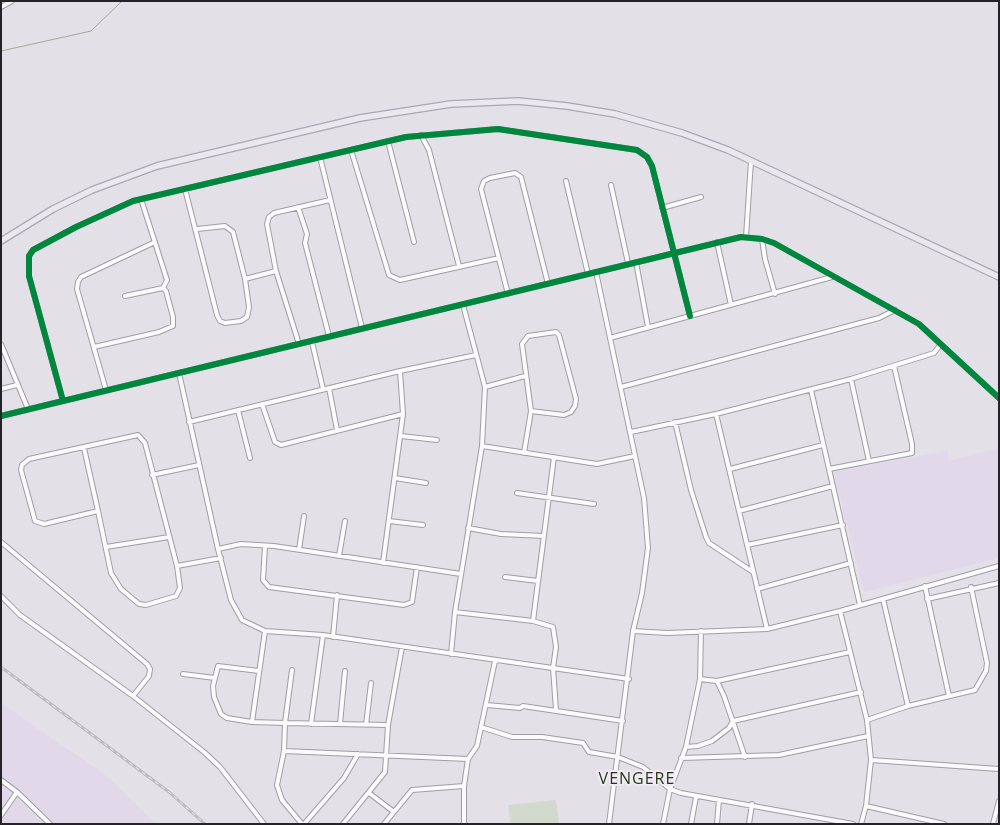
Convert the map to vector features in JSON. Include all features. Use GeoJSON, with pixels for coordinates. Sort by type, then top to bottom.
{"type":"FeatureCollection","features":[{"type":"Feature","properties":{"kind":"main road"},"geometry":{"type":"LineString","coordinates":[[1,241],[52,209],[92,190],[157,166],[360,118],[451,104],[518,101],[567,106],[615,114],[682,133],[751,161],[999,277]]}},
{"type":"Feature","properties":{"kind":"street"},"geometry":{"type":"LineString","coordinates":[[1,7],[12,1]]}},
{"type":"Feature","properties":{"kind":"street"},"geometry":{"type":"LineString","coordinates":[[63,401],[29,276],[29,256],[33,250],[76,227],[141,199],[388,141],[421,135],[498,129],[631,148],[646,157],[652,166],[690,316]]}},
{"type":"Feature","properties":{"kind":"street"},"geometry":{"type":"LineString","coordinates":[[421,135],[429,150],[459,266]]}},
{"type":"Feature","properties":{"kind":"street"},"geometry":{"type":"LineString","coordinates":[[388,141],[414,242]]}},
{"type":"Feature","properties":{"kind":"street"},"geometry":{"type":"LineString","coordinates":[[351,150],[389,275],[400,280],[499,258]]}},
{"type":"Feature","properties":{"kind":"street"},"geometry":{"type":"LineString","coordinates":[[320,157],[362,328]]}},
{"type":"Feature","properties":{"kind":"street"},"geometry":{"type":"LineString","coordinates":[[746,237],[751,161]]}},
{"type":"Feature","properties":{"kind":"street"},"geometry":{"type":"LineString","coordinates":[[508,294],[481,189],[484,181],[515,173],[519,174],[524,181],[548,284]]}},
{"type":"Feature","properties":{"kind":"street"},"geometry":{"type":"LineString","coordinates":[[566,181],[588,274]]}},
{"type":"Feature","properties":{"kind":"street"},"geometry":{"type":"LineString","coordinates":[[611,185],[628,263]]}},
{"type":"Feature","properties":{"kind":"street"},"geometry":{"type":"LineString","coordinates":[[186,189],[220,321],[225,323],[241,321],[247,317],[249,307],[245,279],[233,232],[225,226],[197,230]]}},
{"type":"Feature","properties":{"kind":"street"},"geometry":{"type":"LineString","coordinates":[[662,208],[701,197]]}},
{"type":"Feature","properties":{"kind":"street"},"geometry":{"type":"LineString","coordinates":[[141,199],[167,280],[163,288]]}},
{"type":"Feature","properties":{"kind":"street"},"geometry":{"type":"LineString","coordinates":[[300,344],[276,271],[268,224],[269,216],[274,213],[330,200]]}},
{"type":"Feature","properties":{"kind":"street"},"geometry":{"type":"LineString","coordinates":[[298,207],[307,234],[305,243],[329,336]]}},
{"type":"Feature","properties":{"kind":"street"},"geometry":{"type":"LineString","coordinates":[[1,416],[312,342],[329,336],[463,305],[673,252],[746,237],[774,243],[832,277],[895,310],[927,330],[999,398]]}},
{"type":"Feature","properties":{"kind":"street"},"geometry":{"type":"LineString","coordinates":[[762,239],[765,259],[775,294]]}},
{"type":"Feature","properties":{"kind":"street"},"geometry":{"type":"LineString","coordinates":[[106,390],[77,289],[78,282],[81,277],[155,242]]}},
{"type":"Feature","properties":{"kind":"street"},"geometry":{"type":"LineString","coordinates":[[717,242],[731,305]]}},
{"type":"Feature","properties":{"kind":"street"},"geometry":{"type":"LineString","coordinates":[[636,262],[648,327]]}},
{"type":"Feature","properties":{"kind":"street"},"geometry":{"type":"LineString","coordinates":[[245,279],[276,271]]}},
{"type":"Feature","properties":{"kind":"street"},"geometry":{"type":"LineString","coordinates":[[596,272],[644,498],[648,548],[642,593],[633,631],[629,679],[609,824]]}},
{"type":"Feature","properties":{"kind":"street"},"geometry":{"type":"LineString","coordinates":[[610,338],[832,277]]}},
{"type":"Feature","properties":{"kind":"street"},"geometry":{"type":"LineString","coordinates":[[125,296],[163,288]]}},
{"type":"Feature","properties":{"kind":"street"},"geometry":{"type":"LineString","coordinates":[[94,347],[159,332],[173,326],[173,317],[166,291],[163,288]]}},
{"type":"Feature","properties":{"kind":"street"},"geometry":{"type":"LineString","coordinates":[[451,654],[455,612],[482,446],[484,387],[463,305]]}},
{"type":"Feature","properties":{"kind":"street"},"geometry":{"type":"LineString","coordinates":[[621,387],[879,318],[895,310]]}},
{"type":"Feature","properties":{"kind":"street"},"geometry":{"type":"LineString","coordinates":[[524,452],[531,411],[525,376],[523,340],[536,333],[556,332],[559,335],[576,399],[576,406],[571,412],[564,415],[531,411]]}},
{"type":"Feature","properties":{"kind":"street"},"geometry":{"type":"LineString","coordinates":[[312,342],[337,430]]}},
{"type":"Feature","properties":{"kind":"street"},"geometry":{"type":"LineString","coordinates":[[1,344],[28,409]]}},
{"type":"Feature","properties":{"kind":"street"},"geometry":{"type":"LineString","coordinates":[[631,432],[716,414],[851,379],[934,353],[941,344]]}},
{"type":"Feature","properties":{"kind":"street"},"geometry":{"type":"LineString","coordinates":[[189,422],[400,371],[476,355]]}},
{"type":"Feature","properties":{"kind":"street"},"geometry":{"type":"LineString","coordinates":[[829,469],[909,455],[913,450],[894,366]]}},
{"type":"Feature","properties":{"kind":"street"},"geometry":{"type":"LineString","coordinates":[[383,563],[403,414],[400,371]]}},
{"type":"Feature","properties":{"kind":"street"},"geometry":{"type":"LineString","coordinates":[[178,373],[231,600],[242,620],[265,631],[323,635],[629,679]]}},
{"type":"Feature","properties":{"kind":"street"},"geometry":{"type":"LineString","coordinates":[[484,387],[525,376]]}},
{"type":"Feature","properties":{"kind":"street"},"geometry":{"type":"LineString","coordinates":[[851,379],[869,462]]}},
{"type":"Feature","properties":{"kind":"street"},"geometry":{"type":"LineString","coordinates":[[1,389],[17,386]]}},
{"type":"Feature","properties":{"kind":"street"},"geometry":{"type":"LineString","coordinates":[[811,390],[860,605]]}},
{"type":"Feature","properties":{"kind":"street"},"geometry":{"type":"LineString","coordinates":[[262,404],[275,442],[278,444],[403,414]]}},
{"type":"Feature","properties":{"kind":"street"},"geometry":{"type":"LineString","coordinates":[[238,410],[250,458]]}},
{"type":"Feature","properties":{"kind":"street"},"geometry":{"type":"LineString","coordinates":[[716,414],[767,629]]}},
{"type":"Feature","properties":{"kind":"street"},"geometry":{"type":"LineString","coordinates":[[675,422],[691,490],[706,537],[709,542],[753,572]]}},
{"type":"Feature","properties":{"kind":"street"},"geometry":{"type":"LineString","coordinates":[[84,448],[98,510],[106,546],[111,573],[116,583],[139,604],[146,605],[172,600],[180,588],[177,566],[145,443],[138,435],[29,459],[22,465],[21,470],[35,521],[44,524],[98,510]]}},
{"type":"Feature","properties":{"kind":"street"},"geometry":{"type":"LineString","coordinates":[[401,436],[436,440]]}},
{"type":"Feature","properties":{"kind":"street"},"geometry":{"type":"LineString","coordinates":[[730,469],[823,445]]}},
{"type":"Feature","properties":{"kind":"street"},"geometry":{"type":"LineString","coordinates":[[482,446],[597,464],[635,456]]}},
{"type":"Feature","properties":{"kind":"street"},"geometry":{"type":"LineString","coordinates":[[533,622],[554,457]]}},
{"type":"Feature","properties":{"kind":"street"},"geometry":{"type":"LineString","coordinates":[[152,475],[199,465]]}},
{"type":"Feature","properties":{"kind":"street"},"geometry":{"type":"LineString","coordinates":[[395,478],[426,483]]}},
{"type":"Feature","properties":{"kind":"street"},"geometry":{"type":"LineString","coordinates":[[739,512],[833,486]]}},
{"type":"Feature","properties":{"kind":"street"},"geometry":{"type":"LineString","coordinates":[[517,492],[594,504]]}},
{"type":"Feature","properties":{"kind":"street"},"geometry":{"type":"LineString","coordinates":[[299,550],[304,516]]}},
{"type":"Feature","properties":{"kind":"street"},"geometry":{"type":"LineString","coordinates":[[339,556],[344,521]]}},
{"type":"Feature","properties":{"kind":"street"},"geometry":{"type":"LineString","coordinates":[[389,521],[423,525]]}},
{"type":"Feature","properties":{"kind":"street"},"geometry":{"type":"LineString","coordinates":[[747,545],[843,525]]}},
{"type":"Feature","properties":{"kind":"street"},"geometry":{"type":"LineString","coordinates":[[468,528],[501,534],[544,536]]}},
{"type":"Feature","properties":{"kind":"street"},"geometry":{"type":"LineString","coordinates":[[106,546],[169,537]]}},
{"type":"Feature","properties":{"kind":"street"},"geometry":{"type":"LineString","coordinates":[[1,542],[147,664],[150,669],[149,676],[133,696]]}},
{"type":"Feature","properties":{"kind":"street"},"geometry":{"type":"LineString","coordinates":[[218,548],[241,544],[265,546],[461,574]]}},
{"type":"Feature","properties":{"kind":"street"},"geometry":{"type":"LineString","coordinates":[[265,546],[263,580],[269,587],[408,604],[412,602],[417,568]]}},
{"type":"Feature","properties":{"kind":"street"},"geometry":{"type":"LineString","coordinates":[[177,566],[221,558]]}},
{"type":"Feature","properties":{"kind":"street"},"geometry":{"type":"LineString","coordinates":[[757,589],[851,563]]}},
{"type":"Feature","properties":{"kind":"street"},"geometry":{"type":"LineString","coordinates":[[633,631],[668,633],[767,629],[840,611],[999,566]]}},
{"type":"Feature","properties":{"kind":"street"},"geometry":{"type":"LineString","coordinates":[[504,577],[538,581]]}},
{"type":"Feature","properties":{"kind":"street"},"geometry":{"type":"LineString","coordinates":[[927,599],[971,587],[999,583]]}},
{"type":"Feature","properties":{"kind":"street"},"geometry":{"type":"LineString","coordinates":[[925,586],[948,696]]}},
{"type":"Feature","properties":{"kind":"street"},"geometry":{"type":"LineString","coordinates":[[867,720],[908,706],[975,690],[986,671],[987,663],[971,587]]}},
{"type":"Feature","properties":{"kind":"street"},"geometry":{"type":"LineString","coordinates":[[333,637],[337,595]]}},
{"type":"Feature","properties":{"kind":"street"},"geometry":{"type":"LineString","coordinates":[[1,596],[20,615],[133,696],[204,752],[220,767],[264,824]]}},
{"type":"Feature","properties":{"kind":"street"},"geometry":{"type":"LineString","coordinates":[[883,599],[908,706]]}},
{"type":"Feature","properties":{"kind":"street"},"geometry":{"type":"LineString","coordinates":[[840,611],[867,720],[871,760],[866,806],[861,824]]}},
{"type":"Feature","properties":{"kind":"street"},"geometry":{"type":"LineString","coordinates":[[455,612],[533,622],[553,627],[556,647],[553,668],[556,710]]}},
{"type":"Feature","properties":{"kind":"street"},"geometry":{"type":"LineString","coordinates":[[252,722],[265,631]]}},
{"type":"Feature","properties":{"kind":"street"},"geometry":{"type":"LineString","coordinates":[[663,824],[670,789],[686,747],[700,679],[701,631]]}},
{"type":"Feature","properties":{"kind":"street"},"geometry":{"type":"LineString","coordinates":[[311,724],[323,635]]}},
{"type":"Feature","properties":{"kind":"street"},"geometry":{"type":"LineString","coordinates":[[343,824],[385,772],[388,726],[402,647]]}},
{"type":"Feature","properties":{"kind":"street"},"geometry":{"type":"LineString","coordinates":[[700,679],[717,681],[850,652]]}},
{"type":"Feature","properties":{"kind":"street"},"geometry":{"type":"LineString","coordinates":[[457,824],[464,823],[464,786],[468,759],[477,746],[495,661]]}},
{"type":"Feature","properties":{"kind":"street"},"geometry":{"type":"LineString","coordinates":[[259,671],[218,666],[214,697],[222,714],[227,718],[252,722],[388,726]]}},
{"type":"Feature","properties":{"kind":"street"},"geometry":{"type":"LineString","coordinates":[[292,670],[285,723],[284,751],[277,785],[282,800],[303,824],[344,778],[358,754]]}},
{"type":"Feature","properties":{"kind":"street"},"geometry":{"type":"LineString","coordinates":[[340,724],[345,671]]}},
{"type":"Feature","properties":{"kind":"street"},"geometry":{"type":"LineString","coordinates":[[183,674],[215,678]]}},
{"type":"Feature","properties":{"kind":"street"},"geometry":{"type":"LineString","coordinates":[[717,681],[745,757]]}},
{"type":"Feature","properties":{"kind":"street"},"geometry":{"type":"LineString","coordinates":[[366,725],[371,683]]}},
{"type":"Feature","properties":{"kind":"street"},"geometry":{"type":"LineString","coordinates":[[686,747],[698,746],[712,741],[729,728],[733,721],[861,692]]}},
{"type":"Feature","properties":{"kind":"street"},"geometry":{"type":"LineString","coordinates":[[487,705],[556,710],[623,720]]}},
{"type":"Feature","properties":{"kind":"street"},"geometry":{"type":"LineString","coordinates":[[481,727],[512,737],[542,737],[583,743],[589,752],[618,757],[643,767],[670,789],[696,796],[752,804],[853,824]]}},
{"type":"Feature","properties":{"kind":"street"},"geometry":{"type":"LineString","coordinates":[[681,758],[745,757],[798,752],[868,736]]}},
{"type":"Feature","properties":{"kind":"street"},"geometry":{"type":"LineString","coordinates":[[284,751],[468,759]]}},
{"type":"Feature","properties":{"kind":"street"},"geometry":{"type":"LineString","coordinates":[[871,760],[999,769]]}},
{"type":"Feature","properties":{"kind":"street"},"geometry":{"type":"LineString","coordinates":[[1,780],[17,792],[50,824]]}},
{"type":"Feature","properties":{"kind":"street"},"geometry":{"type":"LineString","coordinates":[[384,824],[412,790],[464,786]]}},
{"type":"Feature","properties":{"kind":"street"},"geometry":{"type":"LineString","coordinates":[[1,815],[17,792]]}},
{"type":"Feature","properties":{"kind":"street"},"geometry":{"type":"LineString","coordinates":[[369,793],[394,812]]}},
{"type":"Feature","properties":{"kind":"street"},"geometry":{"type":"LineString","coordinates":[[691,824],[696,796]]}},
{"type":"Feature","properties":{"kind":"street"},"geometry":{"type":"LineString","coordinates":[[717,824],[719,800]]}},
{"type":"Feature","properties":{"kind":"street"},"geometry":{"type":"LineString","coordinates":[[993,824],[999,801]]}},
{"type":"Feature","properties":{"kind":"street"},"geometry":{"type":"LineString","coordinates":[[749,824],[752,804]]}},
{"type":"Feature","properties":{"kind":"street"},"geometry":{"type":"LineString","coordinates":[[866,806],[944,824]]}},
{"type":"Feature","properties":{"kind":"shaded area"},"geometry":{"type":"Polygon","coordinates":[[[999,448],[999,558],[864,592],[833,471],[947,451],[949,461],[999,448]]]}},
{"type":"Feature","properties":{"kind":"shaded area"},"geometry":{"type":"Polygon","coordinates":[[[1,703],[108,777],[156,824],[1,824],[1,703]]]}},
{"type":"Feature","properties":{"kind":"shaded area"},"geometry":{"type":"Polygon","coordinates":[[[556,800],[559,824],[511,824],[508,805],[556,800]]]}},
{"type":"Feature","properties":{"kind":"waterway"},"geometry":{"type":"LineString","coordinates":[[1,51],[91,31],[122,1]]}},
{"type":"Feature","properties":{"kind":"railway"},"geometry":{"type":"LineString","coordinates":[[1,667],[169,792],[205,824]]}},
{"type":"Feature","properties":{"kind":"cycle path"},"geometry":{"type":"LineString","coordinates":[[63,401],[29,276],[29,256],[33,250],[76,227],[133,201],[406,137],[498,129],[637,150],[647,157],[652,166],[690,316]]}},
{"type":"Feature","properties":{"kind":"cycle path"},"geometry":{"type":"LineString","coordinates":[[1,416],[741,237],[762,239],[774,243],[919,324],[999,398]]}},
{"type":"Feature","properties":{"kind":"district","name":"VENGERE"},"geometry":{"type":"Point","coordinates":[637,779]}}]}
